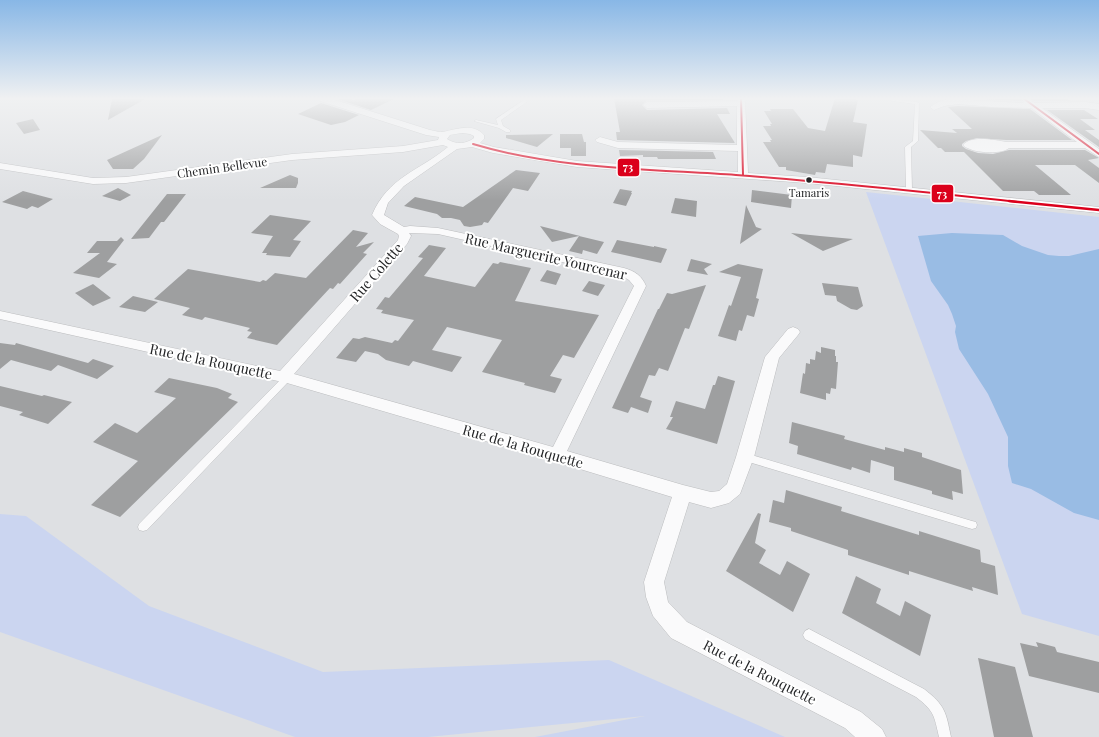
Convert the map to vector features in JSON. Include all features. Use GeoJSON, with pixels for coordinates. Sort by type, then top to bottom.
{"type":"FeatureCollection","features":[{"type":"Feature","properties":{"kind":"street"},"geometry":{"type":"LineString","coordinates":[[427,132],[448,141],[473,144],[493,150],[577,164],[743,175],[909,190],[1099,210]]}},
{"type":"Feature","properties":{"kind":"street"},"geometry":{"type":"LineString","coordinates":[[448,141],[455,132]]}},
{"type":"Feature","properties":{"kind":"street"},"geometry":{"type":"LineString","coordinates":[[473,144],[479,137],[474,132]]}},
{"type":"Feature","properties":{"kind":"street"},"geometry":{"type":"LineString","coordinates":[[742,132],[743,175]]}},
{"type":"Feature","properties":{"kind":"street"},"geometry":{"type":"LineString","coordinates":[[1070,132],[1099,154]]}},
{"type":"Feature","properties":{"kind":"street"},"geometry":{"type":"LineString","coordinates":[[600,140],[618,145],[743,148]]}},
{"type":"Feature","properties":{"kind":"street","name":"Chemin Bellevue"},"geometry":{"type":"LineString","coordinates":[[0,166],[93,181],[126,180],[292,157],[379,151],[429,145],[448,141]]}},
{"type":"Feature","properties":{"kind":"street","name":"Rue Colette"},"geometry":{"type":"LineString","coordinates":[[285,377],[403,241],[405,236],[403,231],[398,227],[381,220],[378,215],[380,209],[394,190],[448,141]]}},
{"type":"Feature","properties":{"kind":"street"},"geometry":{"type":"LineString","coordinates":[[1006,145],[1087,145]]}},
{"type":"Feature","properties":{"kind":"street","name":"Rue Marguerite Yourcenar"},"geometry":{"type":"LineString","coordinates":[[403,231],[410,228],[438,231],[624,272],[632,275],[637,280],[640,286],[556,455]]}},
{"type":"Feature","properties":{"kind":"street","name":"Rue de la Rouquette"},"geometry":{"type":"LineString","coordinates":[[0,315],[285,377],[683,493],[654,582],[655,596],[664,615],[679,630],[853,720],[874,737]]}},
{"type":"Feature","properties":{"kind":"street"},"geometry":{"type":"LineString","coordinates":[[683,493],[711,500],[723,498],[734,489],[745,457],[772,357],[793,332]]}},
{"type":"Feature","properties":{"kind":"lane"},"geometry":{"type":"LineString","coordinates":[[909,190],[908,147],[916,141],[916,132]]}},
{"type":"Feature","properties":{"kind":"lane"},"geometry":{"type":"LineString","coordinates":[[143,527],[285,377]]}},
{"type":"Feature","properties":{"kind":"lane"},"geometry":{"type":"LineString","coordinates":[[745,457],[972,525]]}},
{"type":"Feature","properties":{"kind":"lane"},"geometry":{"type":"LineString","coordinates":[[809,635],[920,693],[934,704],[941,717],[945,737]]}},
{"type":"Feature","properties":{"kind":"shaded area"},"geometry":{"type":"Polygon","coordinates":[[[866,192],[1099,217],[1099,636],[1022,614],[866,192]]]}},
{"type":"Feature","properties":{"kind":"shaded area"},"geometry":{"type":"Polygon","coordinates":[[[952,233],[1003,235],[1022,246],[1048,255],[1069,256],[1099,249],[1099,520],[1074,513],[1031,489],[1012,483],[1008,466],[1008,437],[988,394],[959,349],[955,332],[956,326],[952,314],[948,305],[931,281],[918,236],[952,233]]]}},
{"type":"Feature","properties":{"kind":"shaded area"},"geometry":{"type":"Polygon","coordinates":[[[0,514],[26,516],[149,606],[323,672],[609,660],[785,737],[535,737],[645,716],[428,737],[295,737],[0,632],[0,514]]]}},
{"type":"Feature","properties":{"kind":"building"},"geometry":{"type":"Polygon","coordinates":[[[616,132],[728,132],[735,143],[617,140],[616,132]]]}},
{"type":"Feature","properties":{"kind":"building"},"geometry":{"type":"Polygon","coordinates":[[[767,132],[866,132],[862,157],[853,155],[853,167],[827,164],[825,173],[816,172],[815,175],[786,170],[786,167],[779,167],[763,142],[771,142],[770,140],[772,140],[767,132]]]}},
{"type":"Feature","properties":{"kind":"building"},"geometry":{"type":"Polygon","coordinates":[[[922,132],[1062,132],[1072,140],[1006,140],[977,138],[966,141],[962,144],[962,146],[978,153],[993,154],[1009,150],[1085,150],[1099,158],[1088,160],[1099,168],[1099,183],[1075,165],[1035,165],[1071,195],[1039,195],[1034,191],[1003,191],[964,152],[945,152],[941,148],[938,148],[922,132]]]}},
{"type":"Feature","properties":{"kind":"building"},"geometry":{"type":"Polygon","coordinates":[[[1078,132],[1088,132],[1099,140],[1099,147],[1078,132]]]}},
{"type":"Feature","properties":{"kind":"building"},"geometry":{"type":"Polygon","coordinates":[[[553,134],[537,147],[506,138],[506,135],[553,134]]]}},
{"type":"Feature","properties":{"kind":"building"},"geometry":{"type":"Polygon","coordinates":[[[560,134],[582,134],[584,142],[586,142],[586,156],[571,156],[571,148],[560,148],[560,134]]]}},
{"type":"Feature","properties":{"kind":"building"},"geometry":{"type":"Polygon","coordinates":[[[162,135],[144,159],[133,169],[113,169],[107,160],[162,135]]]}},
{"type":"Feature","properties":{"kind":"building"},"geometry":{"type":"Polygon","coordinates":[[[619,150],[713,152],[716,159],[658,159],[657,157],[643,157],[643,155],[620,156],[619,150]]]}},
{"type":"Feature","properties":{"kind":"building"},"geometry":{"type":"Polygon","coordinates":[[[516,170],[540,173],[528,191],[513,188],[488,223],[484,222],[482,225],[470,227],[464,226],[460,220],[442,218],[437,214],[404,206],[415,197],[463,207],[516,170]]]}},
{"type":"Feature","properties":{"kind":"building"},"geometry":{"type":"Polygon","coordinates":[[[290,175],[298,178],[296,188],[260,188],[290,175]]]}},
{"type":"Feature","properties":{"kind":"building"},"geometry":{"type":"Polygon","coordinates":[[[118,188],[131,195],[120,201],[102,196],[118,188]]]}},
{"type":"Feature","properties":{"kind":"building"},"geometry":{"type":"Polygon","coordinates":[[[620,189],[632,191],[626,206],[613,203],[620,189]]]}},
{"type":"Feature","properties":{"kind":"building"},"geometry":{"type":"Polygon","coordinates":[[[752,190],[792,195],[791,208],[751,202],[752,190]]]}},
{"type":"Feature","properties":{"kind":"building"},"geometry":{"type":"Polygon","coordinates":[[[23,191],[53,199],[38,208],[32,206],[27,209],[2,202],[23,191]]]}},
{"type":"Feature","properties":{"kind":"building"},"geometry":{"type":"Polygon","coordinates":[[[167,194],[186,194],[149,238],[131,239],[167,194]]]}},
{"type":"Feature","properties":{"kind":"building"},"geometry":{"type":"Polygon","coordinates":[[[675,198],[697,201],[696,217],[671,213],[675,198]]]}},
{"type":"Feature","properties":{"kind":"building"},"geometry":{"type":"Polygon","coordinates":[[[746,205],[756,227],[762,229],[740,244],[746,205]]]}},
{"type":"Feature","properties":{"kind":"building"},"geometry":{"type":"Polygon","coordinates":[[[270,215],[311,221],[293,240],[301,241],[290,257],[266,255],[267,253],[262,253],[273,236],[251,233],[270,215]]]}},
{"type":"Feature","properties":{"kind":"building"},"geometry":{"type":"Polygon","coordinates":[[[540,226],[580,236],[552,242],[540,226]]]}},
{"type":"Feature","properties":{"kind":"building"},"geometry":{"type":"Polygon","coordinates":[[[353,230],[368,233],[356,247],[374,242],[363,253],[367,254],[340,284],[338,283],[333,289],[330,288],[277,345],[247,338],[252,332],[247,331],[250,328],[205,317],[202,320],[182,315],[190,308],[154,299],[188,269],[260,282],[263,280],[266,281],[275,273],[306,278],[353,230]]]}},
{"type":"Feature","properties":{"kind":"building"},"geometry":{"type":"Polygon","coordinates":[[[791,233],[820,236],[853,239],[823,251],[791,233]]]}},
{"type":"Feature","properties":{"kind":"building"},"geometry":{"type":"Polygon","coordinates":[[[579,236],[604,242],[597,254],[583,250],[582,254],[569,251],[579,236]]]}},
{"type":"Feature","properties":{"kind":"building"},"geometry":{"type":"Polygon","coordinates":[[[121,237],[124,240],[107,262],[117,264],[99,278],[73,273],[100,253],[87,253],[97,241],[117,241],[121,237]]]}},
{"type":"Feature","properties":{"kind":"building"},"geometry":{"type":"Polygon","coordinates":[[[617,240],[667,249],[661,263],[611,252],[617,240]]]}},
{"type":"Feature","properties":{"kind":"building"},"geometry":{"type":"Polygon","coordinates":[[[429,245],[446,248],[424,276],[475,287],[493,263],[498,264],[500,262],[531,268],[515,301],[599,315],[574,358],[563,355],[550,376],[562,379],[555,393],[524,385],[525,383],[482,372],[502,340],[447,327],[432,350],[462,357],[452,372],[413,361],[409,366],[386,360],[378,354],[365,351],[356,362],[336,358],[353,338],[359,339],[365,337],[392,343],[395,340],[398,341],[414,320],[381,313],[383,310],[376,309],[385,297],[389,298],[423,258],[418,257],[429,245]]]}},
{"type":"Feature","properties":{"kind":"building"},"geometry":{"type":"Polygon","coordinates":[[[691,259],[712,264],[704,269],[708,275],[687,271],[691,259]]]}},
{"type":"Feature","properties":{"kind":"building"},"geometry":{"type":"Polygon","coordinates":[[[738,264],[763,269],[756,298],[759,299],[754,317],[747,315],[742,331],[739,330],[736,341],[718,336],[729,305],[731,306],[741,277],[719,272],[738,264]]]}},
{"type":"Feature","properties":{"kind":"building"},"geometry":{"type":"Polygon","coordinates":[[[547,270],[561,274],[556,285],[540,281],[547,270]]]}},
{"type":"Feature","properties":{"kind":"building"},"geometry":{"type":"Polygon","coordinates":[[[589,281],[605,285],[598,296],[582,291],[589,281]]]}},
{"type":"Feature","properties":{"kind":"building"},"geometry":{"type":"Polygon","coordinates":[[[822,283],[858,287],[863,306],[857,310],[851,309],[837,301],[836,296],[825,295],[822,283]]]}},
{"type":"Feature","properties":{"kind":"building"},"geometry":{"type":"Polygon","coordinates":[[[93,284],[111,298],[93,306],[75,293],[93,284]]]}},
{"type":"Feature","properties":{"kind":"building"},"geometry":{"type":"Polygon","coordinates":[[[706,285],[689,329],[685,328],[668,371],[659,368],[655,376],[649,375],[640,397],[652,401],[648,413],[631,407],[628,413],[612,408],[658,309],[667,293],[672,294],[706,285]]]}},
{"type":"Feature","properties":{"kind":"building"},"geometry":{"type":"Polygon","coordinates":[[[133,296],[158,302],[145,312],[119,307],[133,296]]]}},
{"type":"Feature","properties":{"kind":"building"},"geometry":{"type":"Polygon","coordinates":[[[0,343],[15,345],[16,343],[88,363],[93,359],[114,366],[97,379],[58,365],[51,371],[11,360],[0,369],[0,343]]]}},
{"type":"Feature","properties":{"kind":"building"},"geometry":{"type":"Polygon","coordinates":[[[821,347],[835,350],[836,362],[838,362],[836,389],[831,388],[830,394],[826,393],[826,400],[800,393],[806,363],[810,364],[810,359],[815,360],[816,351],[821,353],[821,347]]]}},
{"type":"Feature","properties":{"kind":"building"},"geometry":{"type":"Polygon","coordinates":[[[718,376],[735,381],[717,444],[666,429],[673,417],[670,417],[676,401],[705,409],[713,385],[715,385],[718,376]]]}},
{"type":"Feature","properties":{"kind":"building"},"geometry":{"type":"Polygon","coordinates":[[[169,378],[217,388],[232,394],[228,398],[238,402],[120,517],[91,505],[138,461],[93,442],[115,423],[137,433],[176,398],[154,392],[169,378]]]}},
{"type":"Feature","properties":{"kind":"building"},"geometry":{"type":"Polygon","coordinates":[[[0,386],[72,402],[48,424],[19,415],[23,412],[0,406],[0,386]]]}},
{"type":"Feature","properties":{"kind":"building"},"geometry":{"type":"Polygon","coordinates":[[[792,422],[845,436],[844,439],[885,450],[885,447],[904,452],[904,448],[922,453],[922,457],[961,470],[963,494],[952,491],[953,500],[932,494],[932,491],[894,480],[894,467],[871,460],[870,473],[852,467],[851,470],[797,454],[798,446],[789,443],[792,422]]]}},
{"type":"Feature","properties":{"kind":"building"},"geometry":{"type":"Polygon","coordinates":[[[786,490],[842,507],[841,511],[919,535],[919,531],[980,550],[981,562],[995,566],[998,595],[972,587],[973,591],[909,571],[909,575],[848,555],[848,550],[791,531],[791,528],[769,522],[773,500],[784,503],[786,490]]]}},
{"type":"Feature","properties":{"kind":"building"},"geometry":{"type":"Polygon","coordinates":[[[758,513],[761,514],[755,543],[766,550],[759,563],[780,575],[787,561],[810,574],[793,612],[726,571],[758,513]]]}},
{"type":"Feature","properties":{"kind":"building"},"geometry":{"type":"Polygon","coordinates":[[[856,576],[881,589],[876,603],[900,616],[905,601],[931,615],[920,656],[842,613],[856,576]]]}},
{"type":"Feature","properties":{"kind":"building"},"geometry":{"type":"Polygon","coordinates":[[[1036,642],[1055,647],[1057,652],[1099,662],[1099,693],[1029,676],[1020,643],[1038,647],[1036,642]]]}},
{"type":"Feature","properties":{"kind":"building"},"geometry":{"type":"Polygon","coordinates":[[[978,658],[1015,667],[1033,737],[994,737],[978,658]]]}},
{"type":"Feature","properties":{"kind":"transit line","name":"73"},"geometry":{"type":"LineString","coordinates":[[742,132],[743,175]]}},
{"type":"Feature","properties":{"kind":"transit line","name":"73"},"geometry":{"type":"LineString","coordinates":[[1070,132],[1099,154]]}},
{"type":"Feature","properties":{"kind":"transit line","name":"73"},"geometry":{"type":"LineString","coordinates":[[473,144],[493,150],[577,164],[807,180],[1099,210]]}},
{"type":"Feature","properties":{"kind":"place","name":"Tamaris"},"geometry":{"type":"Point","coordinates":[809,180]}}]}
